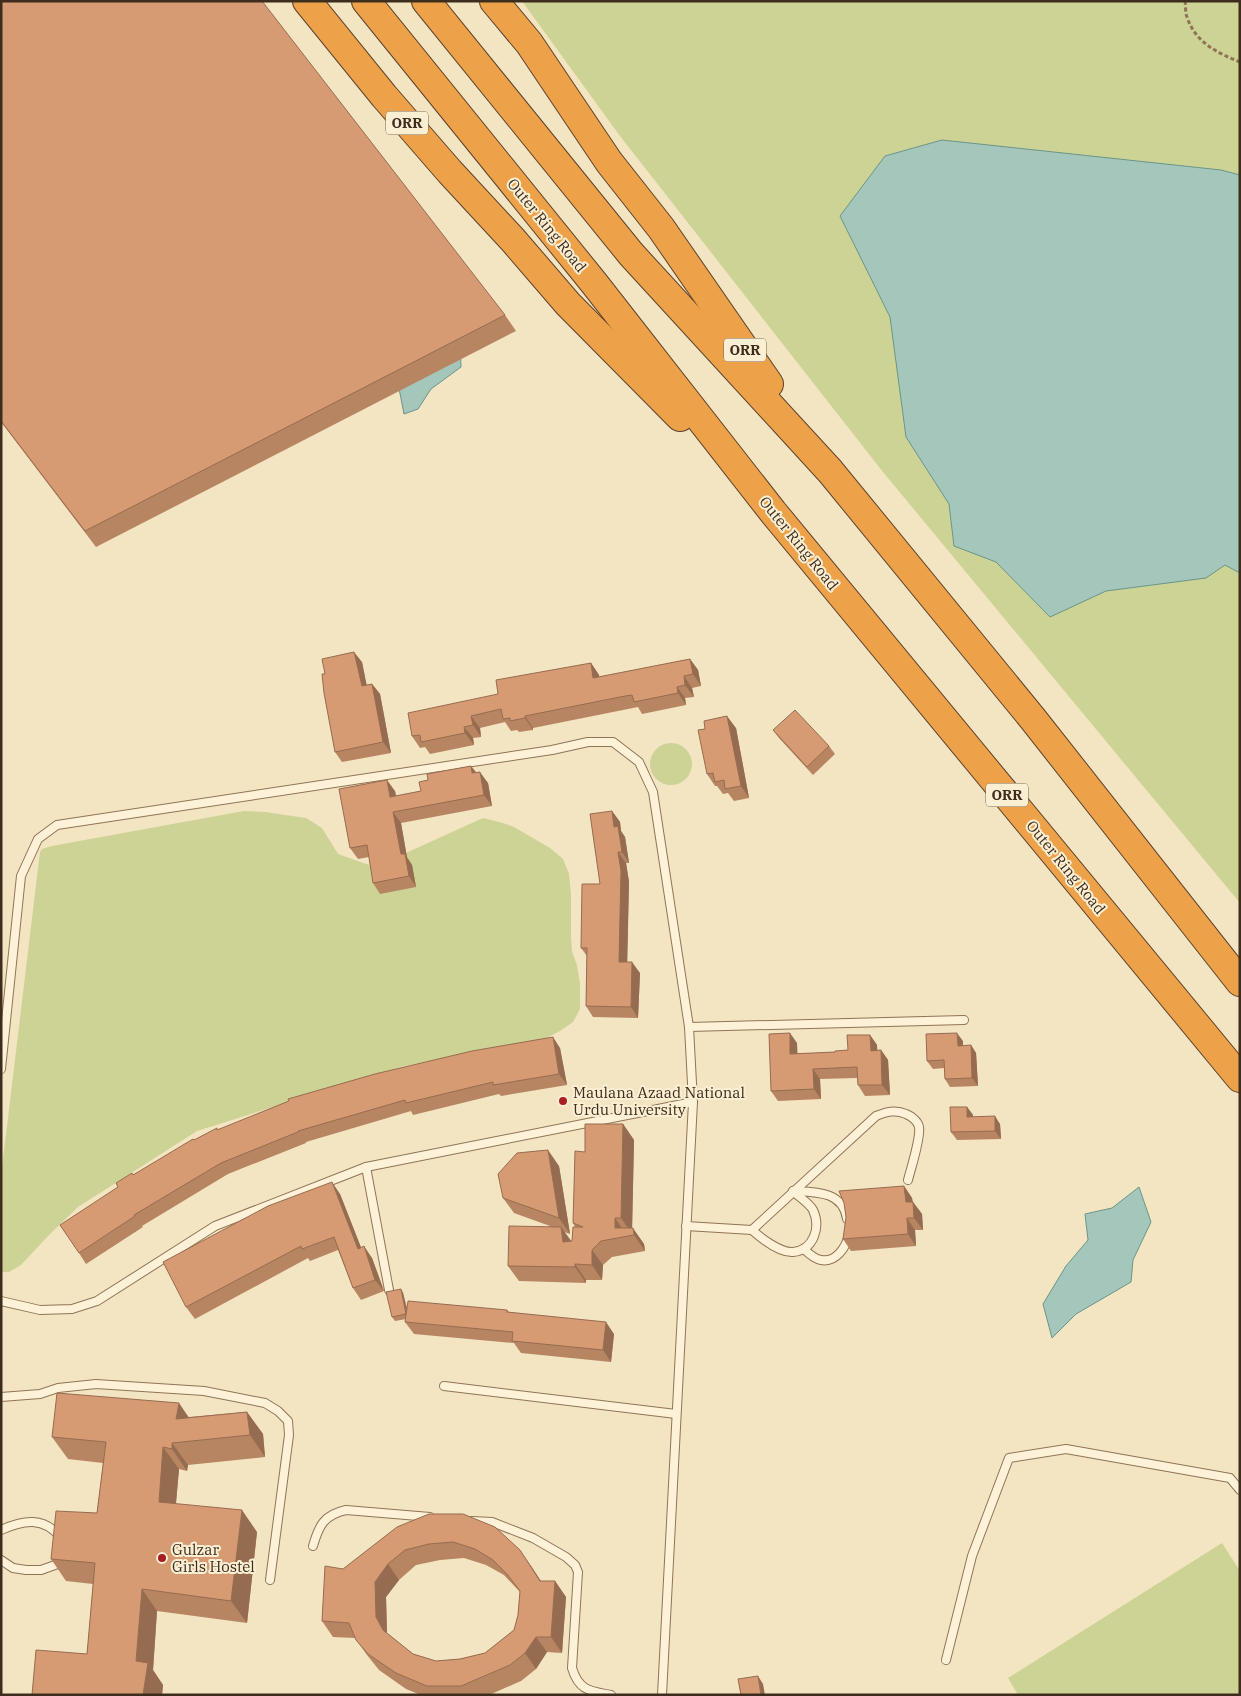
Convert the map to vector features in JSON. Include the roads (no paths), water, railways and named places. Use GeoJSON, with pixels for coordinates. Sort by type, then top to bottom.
{"type":"FeatureCollection","features":[{"type":"Feature","properties":{"kind":"highway","name":"ORR"},"geometry":{"type":"LineString","coordinates":[[307,1],[384,96],[568,304],[773,512]]}},
{"type":"Feature","properties":{"kind":"highway","name":"Outer Ring Road"},"geometry":{"type":"LineString","coordinates":[[366,1],[594,283],[773,512],[1240,1078]]}},
{"type":"Feature","properties":{"kind":"highway","name":"ORR"},"geometry":{"type":"LineString","coordinates":[[426,1],[630,254],[830,472],[1033,719],[1240,982]]}},
{"type":"Feature","properties":{"kind":"highway","name":"ORR"},"geometry":{"type":"LineString","coordinates":[[494,1],[529,43],[609,162],[661,228],[830,472]]}},
{"type":"Feature","properties":{"kind":"highway","name":"ORR"},"geometry":{"type":"LineString","coordinates":[[511,1],[529,43]]}},
{"type":"Feature","properties":{"kind":"lane"},"geometry":{"type":"LineString","coordinates":[[1,1069],[21,876],[38,839],[57,825],[552,750],[588,742],[613,742],[639,762],[653,792],[689,1027],[693,1102],[662,1695]]}},
{"type":"Feature","properties":{"kind":"lane"},"geometry":{"type":"LineString","coordinates":[[689,1027],[964,1020]]}},
{"type":"Feature","properties":{"kind":"lane"},"geometry":{"type":"LineString","coordinates":[[1,1301],[40,1310],[72,1309],[88,1304],[215,1226],[366,1167],[693,1102]]}},
{"type":"Feature","properties":{"kind":"lane"},"geometry":{"type":"LineString","coordinates":[[752,1230],[876,1116],[889,1111],[902,1112],[912,1117],[919,1126],[919,1137],[908,1180]]}},
{"type":"Feature","properties":{"kind":"lane"},"geometry":{"type":"LineString","coordinates":[[366,1167],[389,1290]]}},
{"type":"Feature","properties":{"kind":"lane"},"geometry":{"type":"LineString","coordinates":[[686,1226],[752,1230],[766,1242],[792,1252],[804,1248],[815,1238],[818,1223],[812,1208],[793,1191]]}},
{"type":"Feature","properties":{"kind":"lane"},"geometry":{"type":"LineString","coordinates":[[793,1191],[827,1194],[842,1205],[846,1211],[849,1236],[846,1246],[841,1253],[821,1260],[811,1255],[804,1248]]}},
{"type":"Feature","properties":{"kind":"lane"},"geometry":{"type":"LineString","coordinates":[[1,1397],[40,1394],[58,1388],[96,1384],[204,1392],[265,1403],[278,1411],[288,1421],[289,1435],[270,1580]]}},
{"type":"Feature","properties":{"kind":"lane"},"geometry":{"type":"LineString","coordinates":[[444,1386],[676,1414]]}},
{"type":"Feature","properties":{"kind":"lane"},"geometry":{"type":"LineString","coordinates":[[946,1660],[972,1556],[1009,1458],[1066,1449],[1230,1478],[1240,1490]]}},
{"type":"Feature","properties":{"kind":"lane"},"geometry":{"type":"LineString","coordinates":[[313,1546],[318,1529],[324,1520],[334,1513],[346,1510],[443,1518]]}},
{"type":"Feature","properties":{"kind":"lane"},"geometry":{"type":"LineString","coordinates":[[462,1520],[492,1522],[507,1527],[533,1538],[566,1557],[575,1565],[578,1572],[572,1668],[575,1679],[589,1690],[611,1695]]}},
{"type":"Feature","properties":{"kind":"lane"},"geometry":{"type":"LineString","coordinates":[[1,1530],[19,1522],[32,1521],[45,1525],[60,1536],[63,1548],[61,1558],[55,1565],[41,1570],[13,1568],[1,1560]]}},
{"type":"Feature","properties":{"kind":"water"},"geometry":{"type":"Polygon","coordinates":[[[942,140],[1221,170],[1240,175],[1240,573],[1225,565],[1206,578],[1106,591],[1050,617],[996,562],[954,546],[949,504],[906,437],[890,317],[840,216],[885,156],[942,140]]]}},
{"type":"Feature","properties":{"kind":"water"},"geometry":{"type":"Polygon","coordinates":[[[460,344],[461,367],[431,389],[418,409],[404,414],[397,378],[460,344]]]}},
{"type":"Feature","properties":{"kind":"water"},"geometry":{"type":"Polygon","coordinates":[[[1139,1187],[1151,1222],[1133,1260],[1131,1282],[1076,1314],[1052,1338],[1043,1304],[1066,1266],[1088,1240],[1085,1214],[1112,1208],[1139,1187]]]}},
{"type":"Feature","properties":{"kind":"place","name":"Maulana Azaad National Urdu University"},"geometry":{"type":"Point","coordinates":[563,1101]}},
{"type":"Feature","properties":{"kind":"place","name":"Gulzar Girls Hostel"},"geometry":{"type":"Point","coordinates":[162,1558]}}]}
